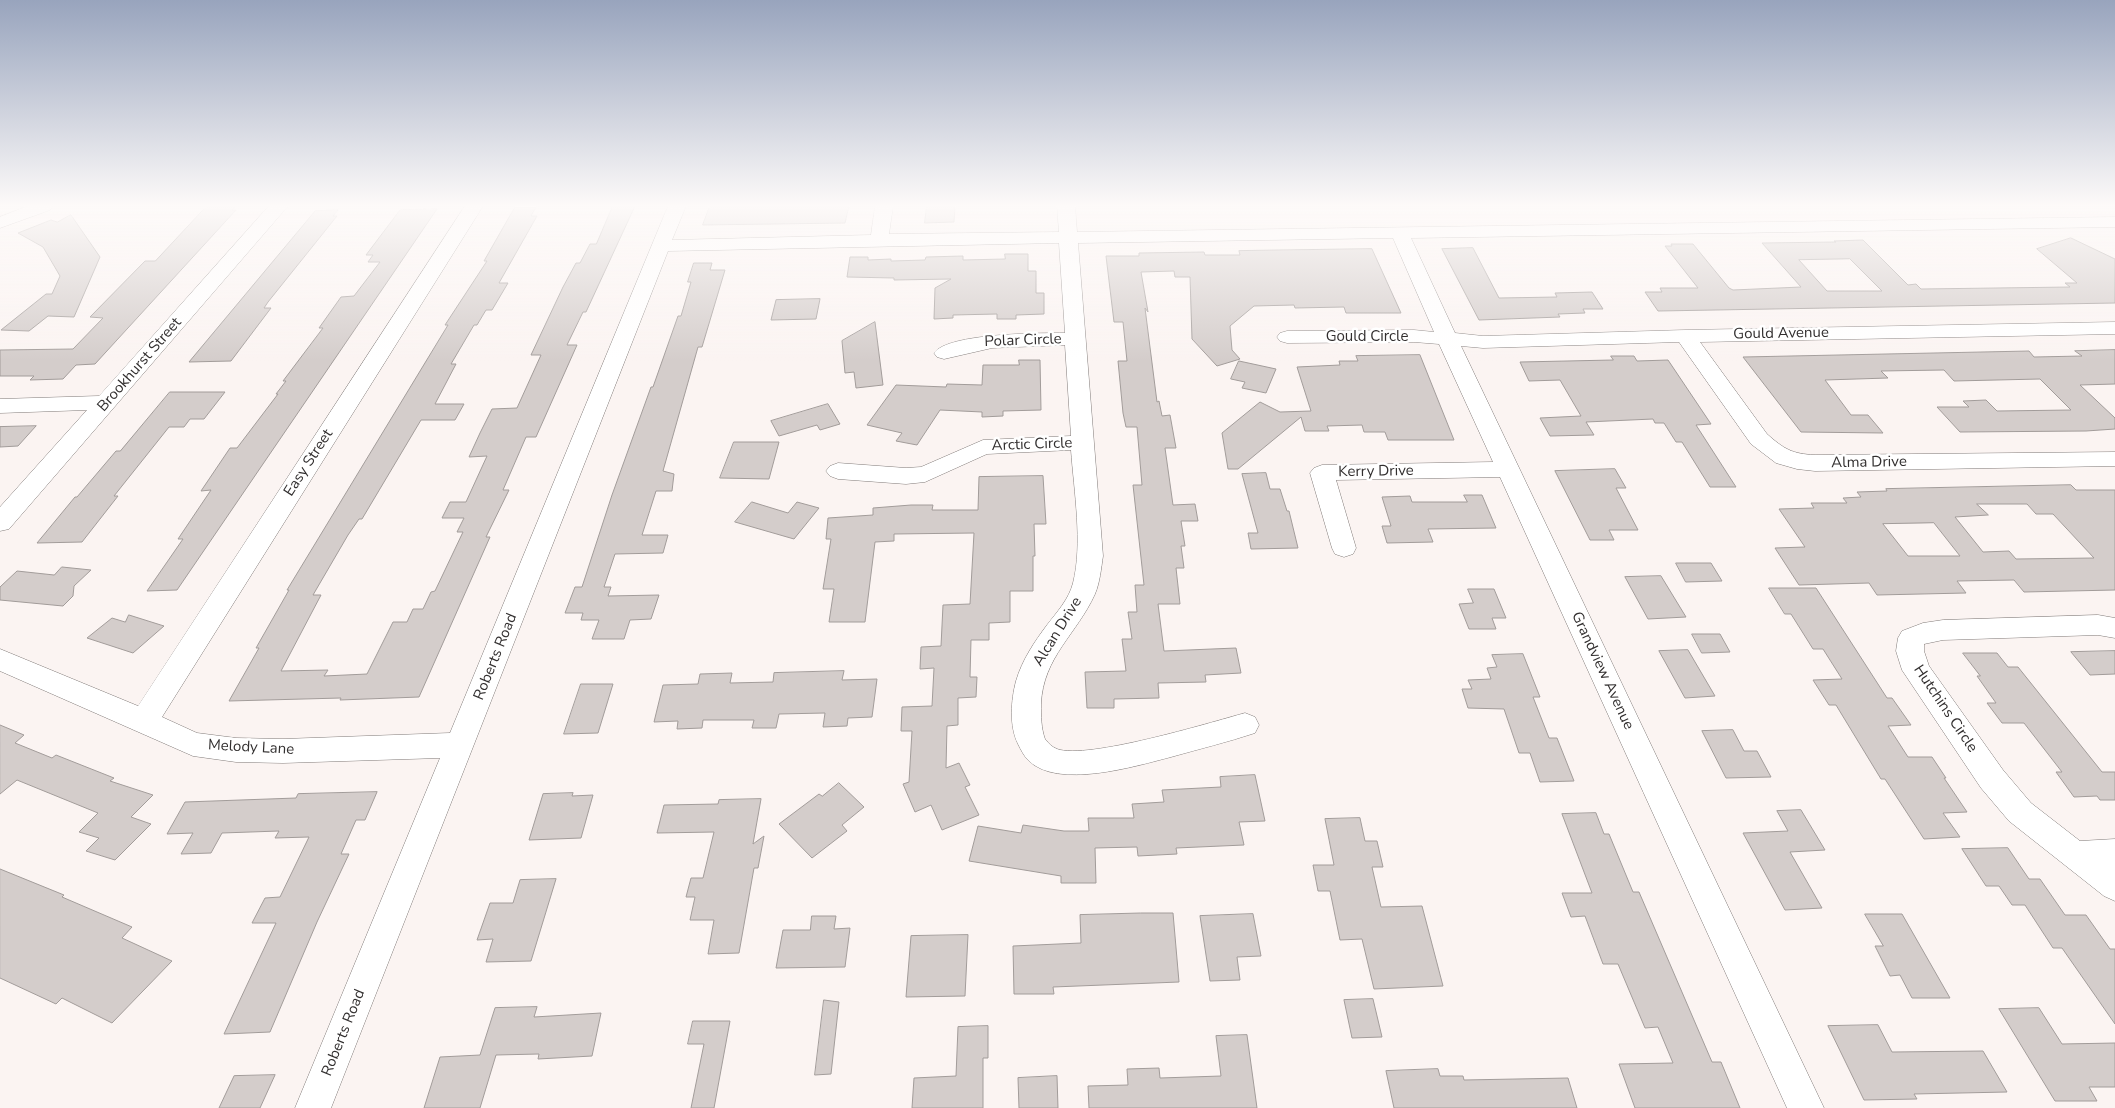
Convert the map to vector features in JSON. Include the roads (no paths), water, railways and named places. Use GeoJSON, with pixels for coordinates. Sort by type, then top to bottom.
{"type":"FeatureCollection","features":[{"type":"Feature","properties":{"kind":"street","name":"Brookhurst Street"},"geometry":{"type":"LineString","coordinates":[[0,523],[234,258]]}},
{"type":"Feature","properties":{"kind":"street","name":"Easy Street"},"geometry":{"type":"LineString","coordinates":[[144,721],[441,258]]}},
{"type":"Feature","properties":{"kind":"street","name":"Roberts Road"},"geometry":{"type":"LineString","coordinates":[[313,1108],[657,258]]}},
{"type":"Feature","properties":{"kind":"street","name":"Alcan Drive"},"geometry":{"type":"LineString","coordinates":[[1070,258],[1090,556],[1087,578],[1081,596],[1044,650],[1033,672],[1027,692],[1028,735],[1032,746],[1041,754],[1055,761],[1086,762],[1139,752],[1245,725]]}},
{"type":"Feature","properties":{"kind":"street","name":"Grandview Avenue"},"geometry":{"type":"LineString","coordinates":[[1411,258],[1447,339],[1806,1108]]}},
{"type":"Feature","properties":{"kind":"street","name":"Gould Avenue"},"geometry":{"type":"LineString","coordinates":[[1447,339],[1483,342],[1685,336],[2115,328]]}},
{"type":"Feature","properties":{"kind":"street","name":"Gould Circle"},"geometry":{"type":"LineString","coordinates":[[1287,338],[1414,336],[1447,339]]}},
{"type":"Feature","properties":{"kind":"street","name":"Alma Drive"},"geometry":{"type":"LineString","coordinates":[[1685,336],[1758,439],[1785,460],[1816,464],[2115,458]]}},
{"type":"Feature","properties":{"kind":"street","name":"Polar Circle"},"geometry":{"type":"LineString","coordinates":[[944,353],[976,343],[993,341],[1074,338]]}},
{"type":"Feature","properties":{"kind":"street"},"geometry":{"type":"LineString","coordinates":[[0,406],[106,403]]}},
{"type":"Feature","properties":{"kind":"street","name":"Arctic Circle"},"geometry":{"type":"LineString","coordinates":[[838,471],[906,476],[925,474],[983,448],[1020,444],[1082,443]]}},
{"type":"Feature","properties":{"kind":"street","name":"Kerry Drive"},"geometry":{"type":"LineString","coordinates":[[1344,548],[1322,473],[1508,468]]}},
{"type":"Feature","properties":{"kind":"street","name":"Hutchins Circle"},"geometry":{"type":"LineString","coordinates":[[2115,628],[2098,625],[1943,630],[1923,633],[1912,638],[1910,652],[1916,670],[1992,778],[2020,812],[2115,886]]}},
{"type":"Feature","properties":{"kind":"street","name":"Melody Lane"},"geometry":{"type":"LineString","coordinates":[[0,658],[193,744],[236,750],[283,751],[460,745]]}},
{"type":"Feature","properties":{"kind":"street"},"geometry":{"type":"LineString","coordinates":[[2074,855],[2115,853]]}}]}
